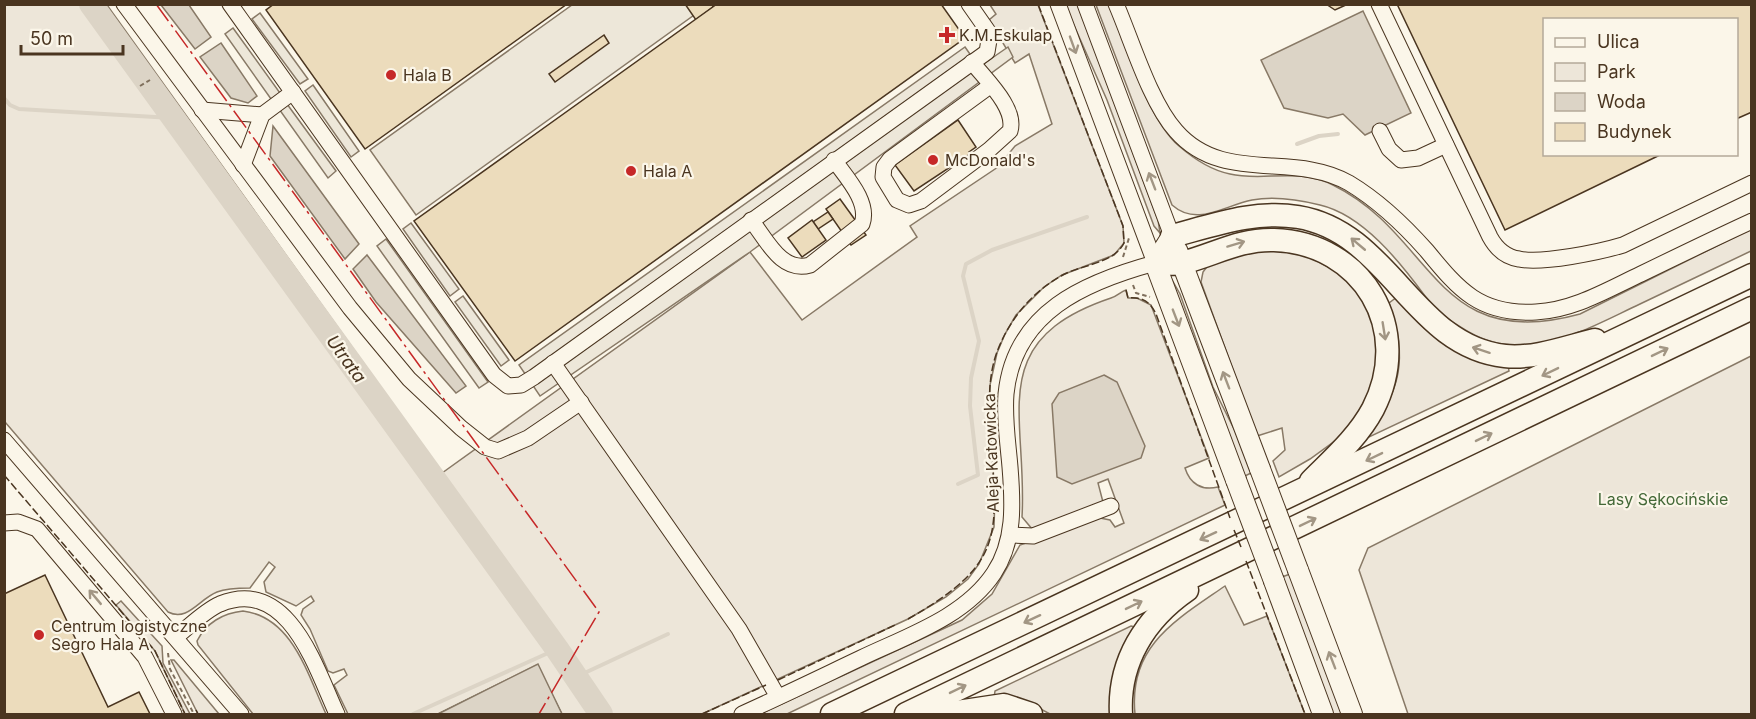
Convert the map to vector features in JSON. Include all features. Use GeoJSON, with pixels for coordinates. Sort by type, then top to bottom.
{"type":"FeatureCollection","features":[{"type":"Feature","properties":{"kind":"highway"},"geometry":{"type":"LineString","coordinates":[[1172,236],[1259,215],[1288,216],[1318,222],[1353,239],[1382,265],[1441,329],[1473,348],[1489,352],[1527,355],[1640,329]]}},
{"type":"Feature","properties":{"kind":"highway"},"geometry":{"type":"LineString","coordinates":[[1155,263],[1181,264],[1245,241],[1274,240],[1307,244],[1352,268],[1370,290],[1379,308],[1387,351],[1384,377],[1373,408],[1353,440],[1299,493]]}},
{"type":"Feature","properties":{"kind":"highway"},"geometry":{"type":"LineString","coordinates":[[832,714],[1752,275]]}},
{"type":"Feature","properties":{"kind":"highway"},"geometry":{"type":"LineString","coordinates":[[906,714],[1752,308]]}},
{"type":"Feature","properties":{"kind":"highway"},"geometry":{"type":"LineString","coordinates":[[1121,714],[1123,680],[1141,635],[1169,602],[1237,556]]}},
{"type":"Feature","properties":{"kind":"highway"},"geometry":{"type":"LineString","coordinates":[[944,714],[1004,705],[1031,714]]}},
{"type":"Feature","properties":{"kind":"main road"},"geometry":{"type":"LineString","coordinates":[[1172,236],[1155,263],[1323,714]]}},
{"type":"Feature","properties":{"kind":"main road"},"geometry":{"type":"LineString","coordinates":[[1172,236],[1352,714]]}},
{"type":"Feature","properties":{"kind":"street"},"geometry":{"type":"LineString","coordinates":[[124,4],[350,308],[409,379],[485,447],[498,451],[528,438],[581,402]]}},
{"type":"Feature","properties":{"kind":"street"},"geometry":{"type":"LineString","coordinates":[[230,4],[494,375],[508,386],[521,385],[553,363],[987,52],[990,34],[969,4]]}},
{"type":"Feature","properties":{"kind":"street"},"geometry":{"type":"LineString","coordinates":[[1058,4],[1155,263]]}},
{"type":"Feature","properties":{"kind":"street"},"geometry":{"type":"LineString","coordinates":[[1085,4],[1172,236]]}},
{"type":"Feature","properties":{"kind":"street"},"geometry":{"type":"LineString","coordinates":[[1379,4],[1495,245],[1520,259],[1605,250],[1623,244],[1752,183]]}},
{"type":"Feature","properties":{"kind":"street"},"geometry":{"type":"LineString","coordinates":[[1122,7],[1160,108],[1176,131],[1191,144],[1224,161],[1255,167],[1298,167],[1322,171],[1346,181],[1384,207],[1427,252],[1446,276],[1473,299],[1497,308],[1535,312],[1581,303],[1752,221]]}},
{"type":"Feature","properties":{"kind":"street"},"geometry":{"type":"LineString","coordinates":[[972,62],[990,86],[1011,117],[1008,134],[921,201],[909,205],[897,200],[883,177],[884,167],[890,159],[990,86]]}},
{"type":"Feature","properties":{"kind":"street"},"geometry":{"type":"LineString","coordinates":[[243,165],[262,115],[293,92]]}},
{"type":"Feature","properties":{"kind":"street"},"geometry":{"type":"LineString","coordinates":[[202,110],[262,115]]}},
{"type":"Feature","properties":{"kind":"street"},"geometry":{"type":"LineString","coordinates":[[1380,131],[1389,149],[1401,160],[1418,158],[1446,145]]}},
{"type":"Feature","properties":{"kind":"street"},"geometry":{"type":"LineString","coordinates":[[751,220],[787,264],[800,267],[810,264],[862,224],[864,218],[859,197],[834,160]]}},
{"type":"Feature","properties":{"kind":"street","name":"Aleja Katowicka"},"geometry":{"type":"LineString","coordinates":[[742,714],[912,634],[968,602],[994,572],[1010,535],[1012,497],[1005,402],[1008,380],[1021,344],[1029,330],[1042,316],[1070,296],[1128,270],[1155,263]]}},
{"type":"Feature","properties":{"kind":"street"},"geometry":{"type":"LineString","coordinates":[[553,363],[739,629],[778,697]]}},
{"type":"Feature","properties":{"kind":"street"},"geometry":{"type":"LineString","coordinates":[[4,440],[173,643],[241,714]]}},
{"type":"Feature","properties":{"kind":"street"},"geometry":{"type":"LineString","coordinates":[[1010,535],[1033,536],[1111,506]]}},
{"type":"Feature","properties":{"kind":"street"},"geometry":{"type":"LineString","coordinates":[[4,524],[18,522],[37,529],[145,657],[174,714]]}},
{"type":"Feature","properties":{"kind":"street"},"geometry":{"type":"LineString","coordinates":[[173,643],[211,609],[222,603],[246,599],[268,604],[285,616],[299,634],[338,714]]}},
{"type":"Feature","properties":{"kind":"path"},"geometry":{"type":"LineString","coordinates":[[140,86],[150,80]]}},
{"type":"Feature","properties":{"kind":"path"},"geometry":{"type":"LineString","coordinates":[[173,643],[168,664],[194,714]]}},
{"type":"Feature","properties":{"kind":"green space"},"geometry":{"type":"Polygon","coordinates":[[[4,5],[107,5],[442,473],[750,252],[802,320],[917,237],[910,226],[998,167],[1015,146],[1052,124],[1029,54],[1015,63],[989,20],[996,14],[990,5],[1038,5],[1123,226],[1124,243],[1114,255],[1062,275],[1044,287],[1016,315],[1005,334],[997,353],[990,385],[989,411],[995,496],[994,527],[979,564],[968,579],[946,597],[908,619],[702,714],[562,714],[537,665],[438,714],[348,714],[334,685],[347,675],[344,669],[333,673],[328,671],[310,629],[301,615],[303,609],[314,601],[311,596],[296,606],[266,592],[264,582],[275,567],[269,562],[250,588],[217,592],[182,614],[168,612],[5,422],[4,5]]]}},
{"type":"Feature","properties":{"kind":"green space"},"geometry":{"type":"Polygon","coordinates":[[[1065,5],[1078,5],[1158,220],[1160,233],[1154,226],[1107,100],[1065,5]]]}},
{"type":"Feature","properties":{"kind":"green space"},"geometry":{"type":"Polygon","coordinates":[[[1096,5],[1109,5],[1147,100],[1157,118],[1179,146],[1196,160],[1230,174],[1255,177],[1306,177],[1333,185],[1367,207],[1394,232],[1440,283],[1465,304],[1494,318],[1532,322],[1580,314],[1751,229],[1751,251],[1574,334],[1530,345],[1507,345],[1485,340],[1442,314],[1392,255],[1366,229],[1336,210],[1312,203],[1277,199],[1252,200],[1201,215],[1181,211],[1172,205],[1096,5]]]}},
{"type":"Feature","properties":{"kind":"green space"},"geometry":{"type":"Polygon","coordinates":[[[1287,245],[1351,279],[1380,326],[1379,373],[1354,427],[1310,459],[1279,477],[1273,461],[1285,450],[1282,428],[1257,436],[1201,282],[1203,272],[1212,260],[1287,245]]]}},
{"type":"Feature","properties":{"kind":"green space"},"geometry":{"type":"Polygon","coordinates":[[[1171,278],[1180,294],[1213,387],[1242,445],[1251,473],[1243,477],[1171,278]]]}},
{"type":"Feature","properties":{"kind":"green space"},"geometry":{"type":"Polygon","coordinates":[[[1126,290],[1128,298],[1137,298],[1151,305],[1209,458],[1185,468],[1187,474],[1197,485],[1207,488],[1218,487],[1225,505],[787,714],[760,714],[962,620],[992,594],[1020,545],[1100,518],[1110,520],[1115,527],[1124,523],[1108,479],[1098,483],[1103,502],[1033,530],[1022,517],[1019,414],[1021,385],[1028,359],[1044,336],[1071,316],[1126,290]]]}},
{"type":"Feature","properties":{"kind":"green space"},"geometry":{"type":"Polygon","coordinates":[[[1397,297],[1419,323],[1445,344],[1475,358],[1508,365],[1509,371],[1367,438],[1387,405],[1398,374],[1399,341],[1389,303],[1397,297]]]}},
{"type":"Feature","properties":{"kind":"green space","name":"Lasy Sękocińskie"},"geometry":{"type":"Polygon","coordinates":[[[1751,356],[1751,714],[1408,714],[1359,570],[1368,548],[1751,356]]]}},
{"type":"Feature","properties":{"kind":"green space"},"geometry":{"type":"Polygon","coordinates":[[[1290,574],[1344,714],[1333,714],[1282,577],[1290,574]]]}},
{"type":"Feature","properties":{"kind":"green space"},"geometry":{"type":"Polygon","coordinates":[[[1225,586],[1244,625],[1267,616],[1305,714],[1135,714],[1135,690],[1139,670],[1147,653],[1173,624],[1225,586]]]}},
{"type":"Feature","properties":{"kind":"green space"},"geometry":{"type":"Polygon","coordinates":[[[121,601],[162,646],[163,663],[190,714],[185,714],[155,651],[116,605],[121,601]]]}},
{"type":"Feature","properties":{"kind":"green space"},"geometry":{"type":"Polygon","coordinates":[[[243,611],[275,624],[286,636],[305,666],[326,714],[253,714],[197,641],[205,629],[216,620],[243,611]]]}},
{"type":"Feature","properties":{"kind":"green space"},"geometry":{"type":"Polygon","coordinates":[[[1131,626],[1135,627],[1115,714],[1050,714],[1033,705],[994,698],[995,691],[1131,626]]]}},
{"type":"Feature","properties":{"kind":"green space"},"geometry":{"type":"Polygon","coordinates":[[[171,660],[174,660],[219,714],[198,714],[171,660]]]}},
{"type":"Feature","properties":{"kind":"shaded area"},"geometry":{"type":"Polygon","coordinates":[[[572,5],[708,5],[416,215],[370,150],[572,5]]]}},
{"type":"Feature","properties":{"kind":"shaded area"},"geometry":{"type":"Polygon","coordinates":[[[260,13],[308,79],[300,84],[252,19],[260,13]]]}},
{"type":"Feature","properties":{"kind":"shaded area"},"geometry":{"type":"Polygon","coordinates":[[[233,28],[280,93],[271,99],[225,34],[233,28]]]}},
{"type":"Feature","properties":{"kind":"shaded area"},"geometry":{"type":"Polygon","coordinates":[[[965,47],[979,67],[1008,47],[1013,57],[750,252],[540,396],[519,365],[965,47]]]}},
{"type":"Feature","properties":{"kind":"shaded area"},"geometry":{"type":"Polygon","coordinates":[[[313,85],[359,151],[351,157],[305,91],[313,85]]]}},
{"type":"Feature","properties":{"kind":"shaded area"},"geometry":{"type":"Polygon","coordinates":[[[287,104],[336,171],[328,178],[279,109],[287,104]]]}},
{"type":"Feature","properties":{"kind":"shaded area"},"geometry":{"type":"Polygon","coordinates":[[[411,223],[459,289],[450,296],[403,229],[411,223]]]}},
{"type":"Feature","properties":{"kind":"shaded area"},"geometry":{"type":"Polygon","coordinates":[[[386,239],[488,382],[479,388],[377,246],[386,239]]]}},
{"type":"Feature","properties":{"kind":"shaded area"},"geometry":{"type":"Polygon","coordinates":[[[463,296],[509,360],[501,366],[455,302],[463,296]]]}},
{"type":"Feature","properties":{"kind":"water"},"geometry":{"type":"Polygon","coordinates":[[[161,5],[189,5],[211,37],[195,49],[161,5]]]}},
{"type":"Feature","properties":{"kind":"water"},"geometry":{"type":"Polygon","coordinates":[[[1363,11],[1411,113],[1365,135],[1343,114],[1328,118],[1284,108],[1261,60],[1363,11]]]}},
{"type":"Feature","properties":{"kind":"water"},"geometry":{"type":"Polygon","coordinates":[[[221,43],[257,96],[248,103],[231,98],[200,57],[221,43]]]}},
{"type":"Feature","properties":{"kind":"water"},"geometry":{"type":"Polygon","coordinates":[[[273,126],[359,244],[345,259],[270,156],[273,126]]]}},
{"type":"Feature","properties":{"kind":"water"},"geometry":{"type":"Polygon","coordinates":[[[367,255],[466,386],[456,393],[376,302],[353,269],[367,255]]]}},
{"type":"Feature","properties":{"kind":"water"},"geometry":{"type":"Polygon","coordinates":[[[1104,375],[1117,382],[1145,446],[1141,458],[1072,484],[1057,477],[1052,404],[1059,393],[1104,375]]]}},
{"type":"Feature","properties":{"kind":"water"},"geometry":{"type":"Polygon","coordinates":[[[538,664],[562,714],[438,714],[538,664]]]}},
{"type":"Feature","properties":{"kind":"building","name":"Hala B"},"geometry":{"type":"Polygon","coordinates":[[[274,4],[567,4],[365,149],[266,10],[274,4]]]}},
{"type":"Feature","properties":{"kind":"building"},"geometry":{"type":"Polygon","coordinates":[[[685,4],[712,4],[713,7],[696,20],[685,4]]]}},
{"type":"Feature","properties":{"kind":"building","name":"Hala A"},"geometry":{"type":"Polygon","coordinates":[[[717,4],[941,4],[965,38],[515,361],[414,221],[717,4]]]}},
{"type":"Feature","properties":{"kind":"building"},"geometry":{"type":"Polygon","coordinates":[[[1326,4],[1348,4],[1335,10],[1326,4]]]}},
{"type":"Feature","properties":{"kind":"building"},"geometry":{"type":"Polygon","coordinates":[[[1397,4],[1752,4],[1752,112],[1738,118],[1738,18],[1543,18],[1543,156],[1658,156],[1505,230],[1397,4]]]}},
{"type":"Feature","properties":{"kind":"building"},"geometry":{"type":"Polygon","coordinates":[[[604,35],[609,43],[555,82],[549,74],[604,35]]]}},
{"type":"Feature","properties":{"kind":"building","name":"McDonald's"},"geometry":{"type":"Polygon","coordinates":[[[958,120],[976,147],[969,152],[970,154],[914,191],[895,165],[958,120]]]}},
{"type":"Feature","properties":{"kind":"building"},"geometry":{"type":"Polygon","coordinates":[[[840,199],[866,235],[851,245],[826,209],[840,199]]]}},
{"type":"Feature","properties":{"kind":"building"},"geometry":{"type":"Polygon","coordinates":[[[828,212],[833,219],[818,229],[813,222],[828,212]]]}},
{"type":"Feature","properties":{"kind":"building"},"geometry":{"type":"Polygon","coordinates":[[[812,220],[826,240],[802,257],[788,238],[812,220]]]}},
{"type":"Feature","properties":{"kind":"building","name":"Centrum logistyczne Segro Hala A"},"geometry":{"type":"Polygon","coordinates":[[[45,575],[108,707],[139,692],[150,714],[4,714],[4,594],[45,575]]]}},
{"type":"Feature","properties":{"kind":"waterway","name":"Utrata"},"geometry":{"type":"LineString","coordinates":[[91,4],[557,649],[601,714]]}},
{"type":"Feature","properties":{"kind":"waterway"},"geometry":{"type":"LineString","coordinates":[[4,98],[10,105],[19,109],[172,118]]}},
{"type":"Feature","properties":{"kind":"waterway"},"geometry":{"type":"LineString","coordinates":[[1297,144],[1319,136],[1338,134]]}},
{"type":"Feature","properties":{"kind":"waterway"},"geometry":{"type":"LineString","coordinates":[[958,484],[978,475],[970,406],[971,378],[979,341],[963,276],[966,264],[992,250],[1087,217]]}},
{"type":"Feature","properties":{"kind":"waterway"},"geometry":{"type":"LineString","coordinates":[[576,677],[668,634]]}},
{"type":"Feature","properties":{"kind":"waterway"},"geometry":{"type":"LineString","coordinates":[[413,714],[557,649]]}},
{"type":"Feature","properties":{"kind":"fence"},"geometry":{"type":"LineString","coordinates":[[908,619],[941,599],[964,580],[980,562],[989,542],[994,495],[989,400],[994,361],[1008,329],[1022,308],[1050,283],[1068,272],[1104,260],[1119,250],[1124,243],[1123,226],[1038,4]]}},
{"type":"Feature","properties":{"kind":"fence"},"geometry":{"type":"LineString","coordinates":[[1126,290],[1128,298],[1145,301],[1156,314],[1230,518]]}},
{"type":"Feature","properties":{"kind":"fence"},"geometry":{"type":"LineString","coordinates":[[4,475],[155,651],[185,714]]}},
{"type":"Feature","properties":{"kind":"fence"},"geometry":{"type":"LineString","coordinates":[[1234,530],[1241,547]]}},
{"type":"Feature","properties":{"kind":"fence"},"geometry":{"type":"LineString","coordinates":[[1246,561],[1305,714]]}},
{"type":"Feature","properties":{"kind":"fence"},"geometry":{"type":"LineString","coordinates":[[778,680],[895,625]]}},
{"type":"Feature","properties":{"kind":"fence"},"geometry":{"type":"LineString","coordinates":[[702,714],[766,685]]}},
{"type":"Feature","properties":{"kind":"fence"},"geometry":{"type":"LineString","coordinates":[[196,710],[198,714]]}},
{"type":"Feature","properties":{"kind":"power"},"geometry":{"type":"LineString","coordinates":[[156,4],[599,612],[539,714]]}},
{"type":"Feature","properties":{"kind":"place","name":"K.M.Eskulap"},"geometry":{"type":"Point","coordinates":[947,35]}},
{"type":"Feature","properties":{"kind":"place","name":"Hala B"},"geometry":{"type":"Point","coordinates":[391,75]}},
{"type":"Feature","properties":{"kind":"place","name":"McDonald's"},"geometry":{"type":"Point","coordinates":[933,160]}},
{"type":"Feature","properties":{"kind":"place","name":"Hala A"},"geometry":{"type":"Point","coordinates":[631,171]}},
{"type":"Feature","properties":{"kind":"place","name":"Centrum logistyczne Segro Hala A"},"geometry":{"type":"Point","coordinates":[39,635]}}]}
